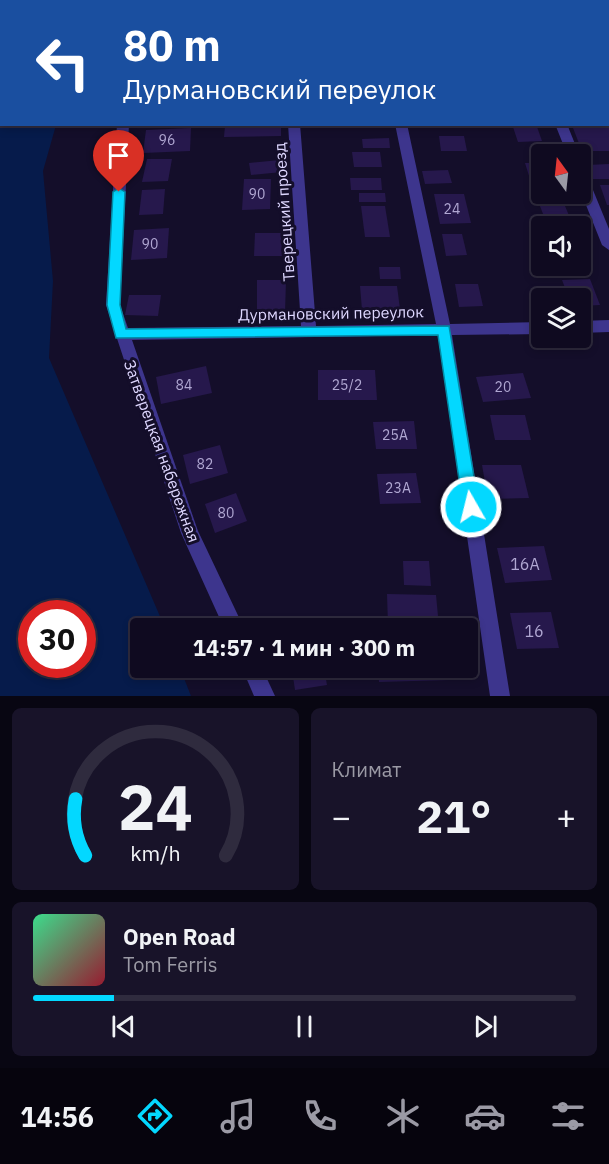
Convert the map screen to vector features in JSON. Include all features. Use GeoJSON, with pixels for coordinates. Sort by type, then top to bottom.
{"type":"FeatureCollection","features":[{"type":"Feature","properties":{"kind":"street","name":"Затверецкая набережная"},"geometry":{"type":"LineString","coordinates":[[123,126],[113,305],[190,532],[229,618]]}},
{"type":"Feature","properties":{"kind":"street","name":"Тверецкий проезд"},"geometry":{"type":"LineString","coordinates":[[294,126],[309,332]]}},
{"type":"Feature","properties":{"kind":"street"},"geometry":{"type":"LineString","coordinates":[[401,126],[444,329],[500,696]]}},
{"type":"Feature","properties":{"kind":"street"},"geometry":{"type":"LineString","coordinates":[[562,126],[569,144]]}},
{"type":"Feature","properties":{"kind":"street"},"geometry":{"type":"LineString","coordinates":[[591,200],[609,245]]}},
{"type":"Feature","properties":{"kind":"street"},"geometry":{"type":"LineString","coordinates":[[591,327],[609,326]]}},
{"type":"Feature","properties":{"kind":"street","name":"Дурмановский переулок"},"geometry":{"type":"LineString","coordinates":[[121,334],[531,328]]}},
{"type":"Feature","properties":{"kind":"street"},"geometry":{"type":"LineString","coordinates":[[257,678],[265,696]]}},
{"type":"Feature","properties":{"kind":"water"},"geometry":{"type":"Polygon","coordinates":[[[0,126],[56,126],[43,171],[53,281],[49,358],[161,618],[130,618],[130,678],[184,678],[191,696],[0,696],[0,126]]]}},
{"type":"Feature","properties":{"kind":"building"},"geometry":{"type":"Polygon","coordinates":[[[225,126],[281,126],[281,136],[224,137],[225,126]]]}},
{"type":"Feature","properties":{"kind":"building"},"geometry":{"type":"Polygon","coordinates":[[[513,126],[537,126],[542,141],[518,142],[513,126]]]}},
{"type":"Feature","properties":{"kind":"building"},"geometry":{"type":"Polygon","coordinates":[[[609,127],[609,151],[591,151],[591,144],[579,144],[573,128],[609,127]]]}},
{"type":"Feature","properties":{"kind":"building"},"geometry":{"type":"Polygon","coordinates":[[[191,128],[190,151],[143,153],[146,130],[191,128]]]}},
{"type":"Feature","properties":{"kind":"building"},"geometry":{"type":"Polygon","coordinates":[[[439,136],[464,136],[467,151],[441,151],[439,136]]]}},
{"type":"Feature","properties":{"kind":"building"},"geometry":{"type":"Polygon","coordinates":[[[389,138],[390,148],[363,148],[362,139],[389,138]]]}},
{"type":"Feature","properties":{"kind":"building"},"geometry":{"type":"Polygon","coordinates":[[[352,152],[380,152],[382,167],[354,167],[352,152]]]}},
{"type":"Feature","properties":{"kind":"building"},"geometry":{"type":"Polygon","coordinates":[[[147,159],[172,159],[168,181],[142,182],[147,159]]]}},
{"type":"Feature","properties":{"kind":"building"},"geometry":{"type":"Polygon","coordinates":[[[280,160],[282,172],[251,175],[249,163],[280,160]]]}},
{"type":"Feature","properties":{"kind":"building"},"geometry":{"type":"Polygon","coordinates":[[[525,163],[531,163],[530,179],[525,163]]]}},
{"type":"Feature","properties":{"kind":"building"},"geometry":{"type":"Polygon","coordinates":[[[609,164],[609,179],[593,179],[591,165],[609,164]]]}},
{"type":"Feature","properties":{"kind":"building"},"geometry":{"type":"Polygon","coordinates":[[[448,170],[452,183],[425,184],[422,171],[448,170]]]}},
{"type":"Feature","properties":{"kind":"building"},"geometry":{"type":"Polygon","coordinates":[[[350,178],[381,178],[382,190],[351,190],[350,178]]]}},
{"type":"Feature","properties":{"kind":"building"},"geometry":{"type":"Polygon","coordinates":[[[244,179],[271,179],[270,209],[242,210],[244,179]]]}},
{"type":"Feature","properties":{"kind":"building"},"geometry":{"type":"Polygon","coordinates":[[[600,185],[609,185],[609,205],[607,205],[600,185]]]}},
{"type":"Feature","properties":{"kind":"building"},"geometry":{"type":"Polygon","coordinates":[[[165,189],[163,214],[139,215],[142,190],[165,189]]]}},
{"type":"Feature","properties":{"kind":"building"},"geometry":{"type":"Polygon","coordinates":[[[359,193],[385,193],[386,202],[359,202],[359,193]]]}},
{"type":"Feature","properties":{"kind":"building"},"geometry":{"type":"Polygon","coordinates":[[[434,194],[464,194],[471,223],[440,224],[434,194]]]}},
{"type":"Feature","properties":{"kind":"building"},"geometry":{"type":"Polygon","coordinates":[[[539,204],[564,204],[569,216],[544,216],[539,204]]]}},
{"type":"Feature","properties":{"kind":"building"},"geometry":{"type":"Polygon","coordinates":[[[361,206],[385,206],[390,237],[365,237],[361,206]]]}},
{"type":"Feature","properties":{"kind":"building"},"geometry":{"type":"Polygon","coordinates":[[[169,228],[167,258],[131,260],[134,230],[169,228]]]}},
{"type":"Feature","properties":{"kind":"building"},"geometry":{"type":"Polygon","coordinates":[[[255,233],[281,233],[282,256],[254,256],[255,233]]]}},
{"type":"Feature","properties":{"kind":"building"},"geometry":{"type":"Polygon","coordinates":[[[442,234],[462,234],[467,255],[446,256],[442,234]]]}},
{"type":"Feature","properties":{"kind":"building"},"geometry":{"type":"Polygon","coordinates":[[[379,267],[400,267],[401,279],[380,279],[379,267]]]}},
{"type":"Feature","properties":{"kind":"building"},"geometry":{"type":"Polygon","coordinates":[[[590,279],[600,305],[591,305],[591,288],[565,288],[562,280],[590,279]]]}},
{"type":"Feature","properties":{"kind":"building"},"geometry":{"type":"Polygon","coordinates":[[[257,280],[286,280],[285,312],[257,310],[257,280]]]}},
{"type":"Feature","properties":{"kind":"building"},"geometry":{"type":"Polygon","coordinates":[[[455,284],[478,284],[483,306],[459,307],[455,284]]]}},
{"type":"Feature","properties":{"kind":"building"},"geometry":{"type":"Polygon","coordinates":[[[360,286],[397,286],[400,309],[362,310],[360,286]]]}},
{"type":"Feature","properties":{"kind":"building"},"geometry":{"type":"Polygon","coordinates":[[[129,295],[161,295],[158,316],[125,315],[129,295]]]}},
{"type":"Feature","properties":{"kind":"building"},"geometry":{"type":"Polygon","coordinates":[[[206,366],[212,393],[161,404],[156,377],[206,366]]]}},
{"type":"Feature","properties":{"kind":"building"},"geometry":{"type":"Polygon","coordinates":[[[318,370],[375,370],[377,400],[318,400],[318,370]]]}},
{"type":"Feature","properties":{"kind":"building"},"geometry":{"type":"Polygon","coordinates":[[[523,373],[531,398],[483,402],[476,377],[523,373]]]}},
{"type":"Feature","properties":{"kind":"building"},"geometry":{"type":"Polygon","coordinates":[[[490,415],[525,415],[531,440],[495,440],[490,415]]]}},
{"type":"Feature","properties":{"kind":"building"},"geometry":{"type":"Polygon","coordinates":[[[414,421],[417,449],[376,449],[373,422],[414,421]]]}},
{"type":"Feature","properties":{"kind":"building"},"geometry":{"type":"Polygon","coordinates":[[[220,445],[228,473],[190,484],[183,455],[220,445]]]}},
{"type":"Feature","properties":{"kind":"building"},"geometry":{"type":"Polygon","coordinates":[[[482,465],[521,465],[529,498],[488,499],[482,465]]]}},
{"type":"Feature","properties":{"kind":"building"},"geometry":{"type":"Polygon","coordinates":[[[416,473],[421,503],[380,504],[377,474],[416,473]]]}},
{"type":"Feature","properties":{"kind":"building"},"geometry":{"type":"Polygon","coordinates":[[[236,493],[247,521],[215,533],[205,504],[236,493]]]}},
{"type":"Feature","properties":{"kind":"building"},"geometry":{"type":"Polygon","coordinates":[[[544,546],[552,580],[505,583],[497,548],[544,546]]]}},
{"type":"Feature","properties":{"kind":"building"},"geometry":{"type":"Polygon","coordinates":[[[403,561],[429,561],[431,586],[404,585],[403,561]]]}},
{"type":"Feature","properties":{"kind":"building"},"geometry":{"type":"Polygon","coordinates":[[[387,594],[436,595],[438,618],[388,618],[387,594]]]}},
{"type":"Feature","properties":{"kind":"building"},"geometry":{"type":"Polygon","coordinates":[[[551,612],[559,648],[517,649],[510,613],[551,612]]]}},
{"type":"Feature","properties":{"kind":"building"},"geometry":{"type":"Polygon","coordinates":[[[293,678],[326,678],[327,685],[295,690],[293,678]]]}},
{"type":"Feature","properties":{"kind":"building"},"geometry":{"type":"Polygon","coordinates":[[[379,678],[449,678],[449,680],[379,682],[379,678]]]}},
{"type":"Feature","properties":{"kind":"route"},"geometry":{"type":"LineString","coordinates":[[119,192],[113,305],[121,334],[444,329],[471,507]]}}]}
